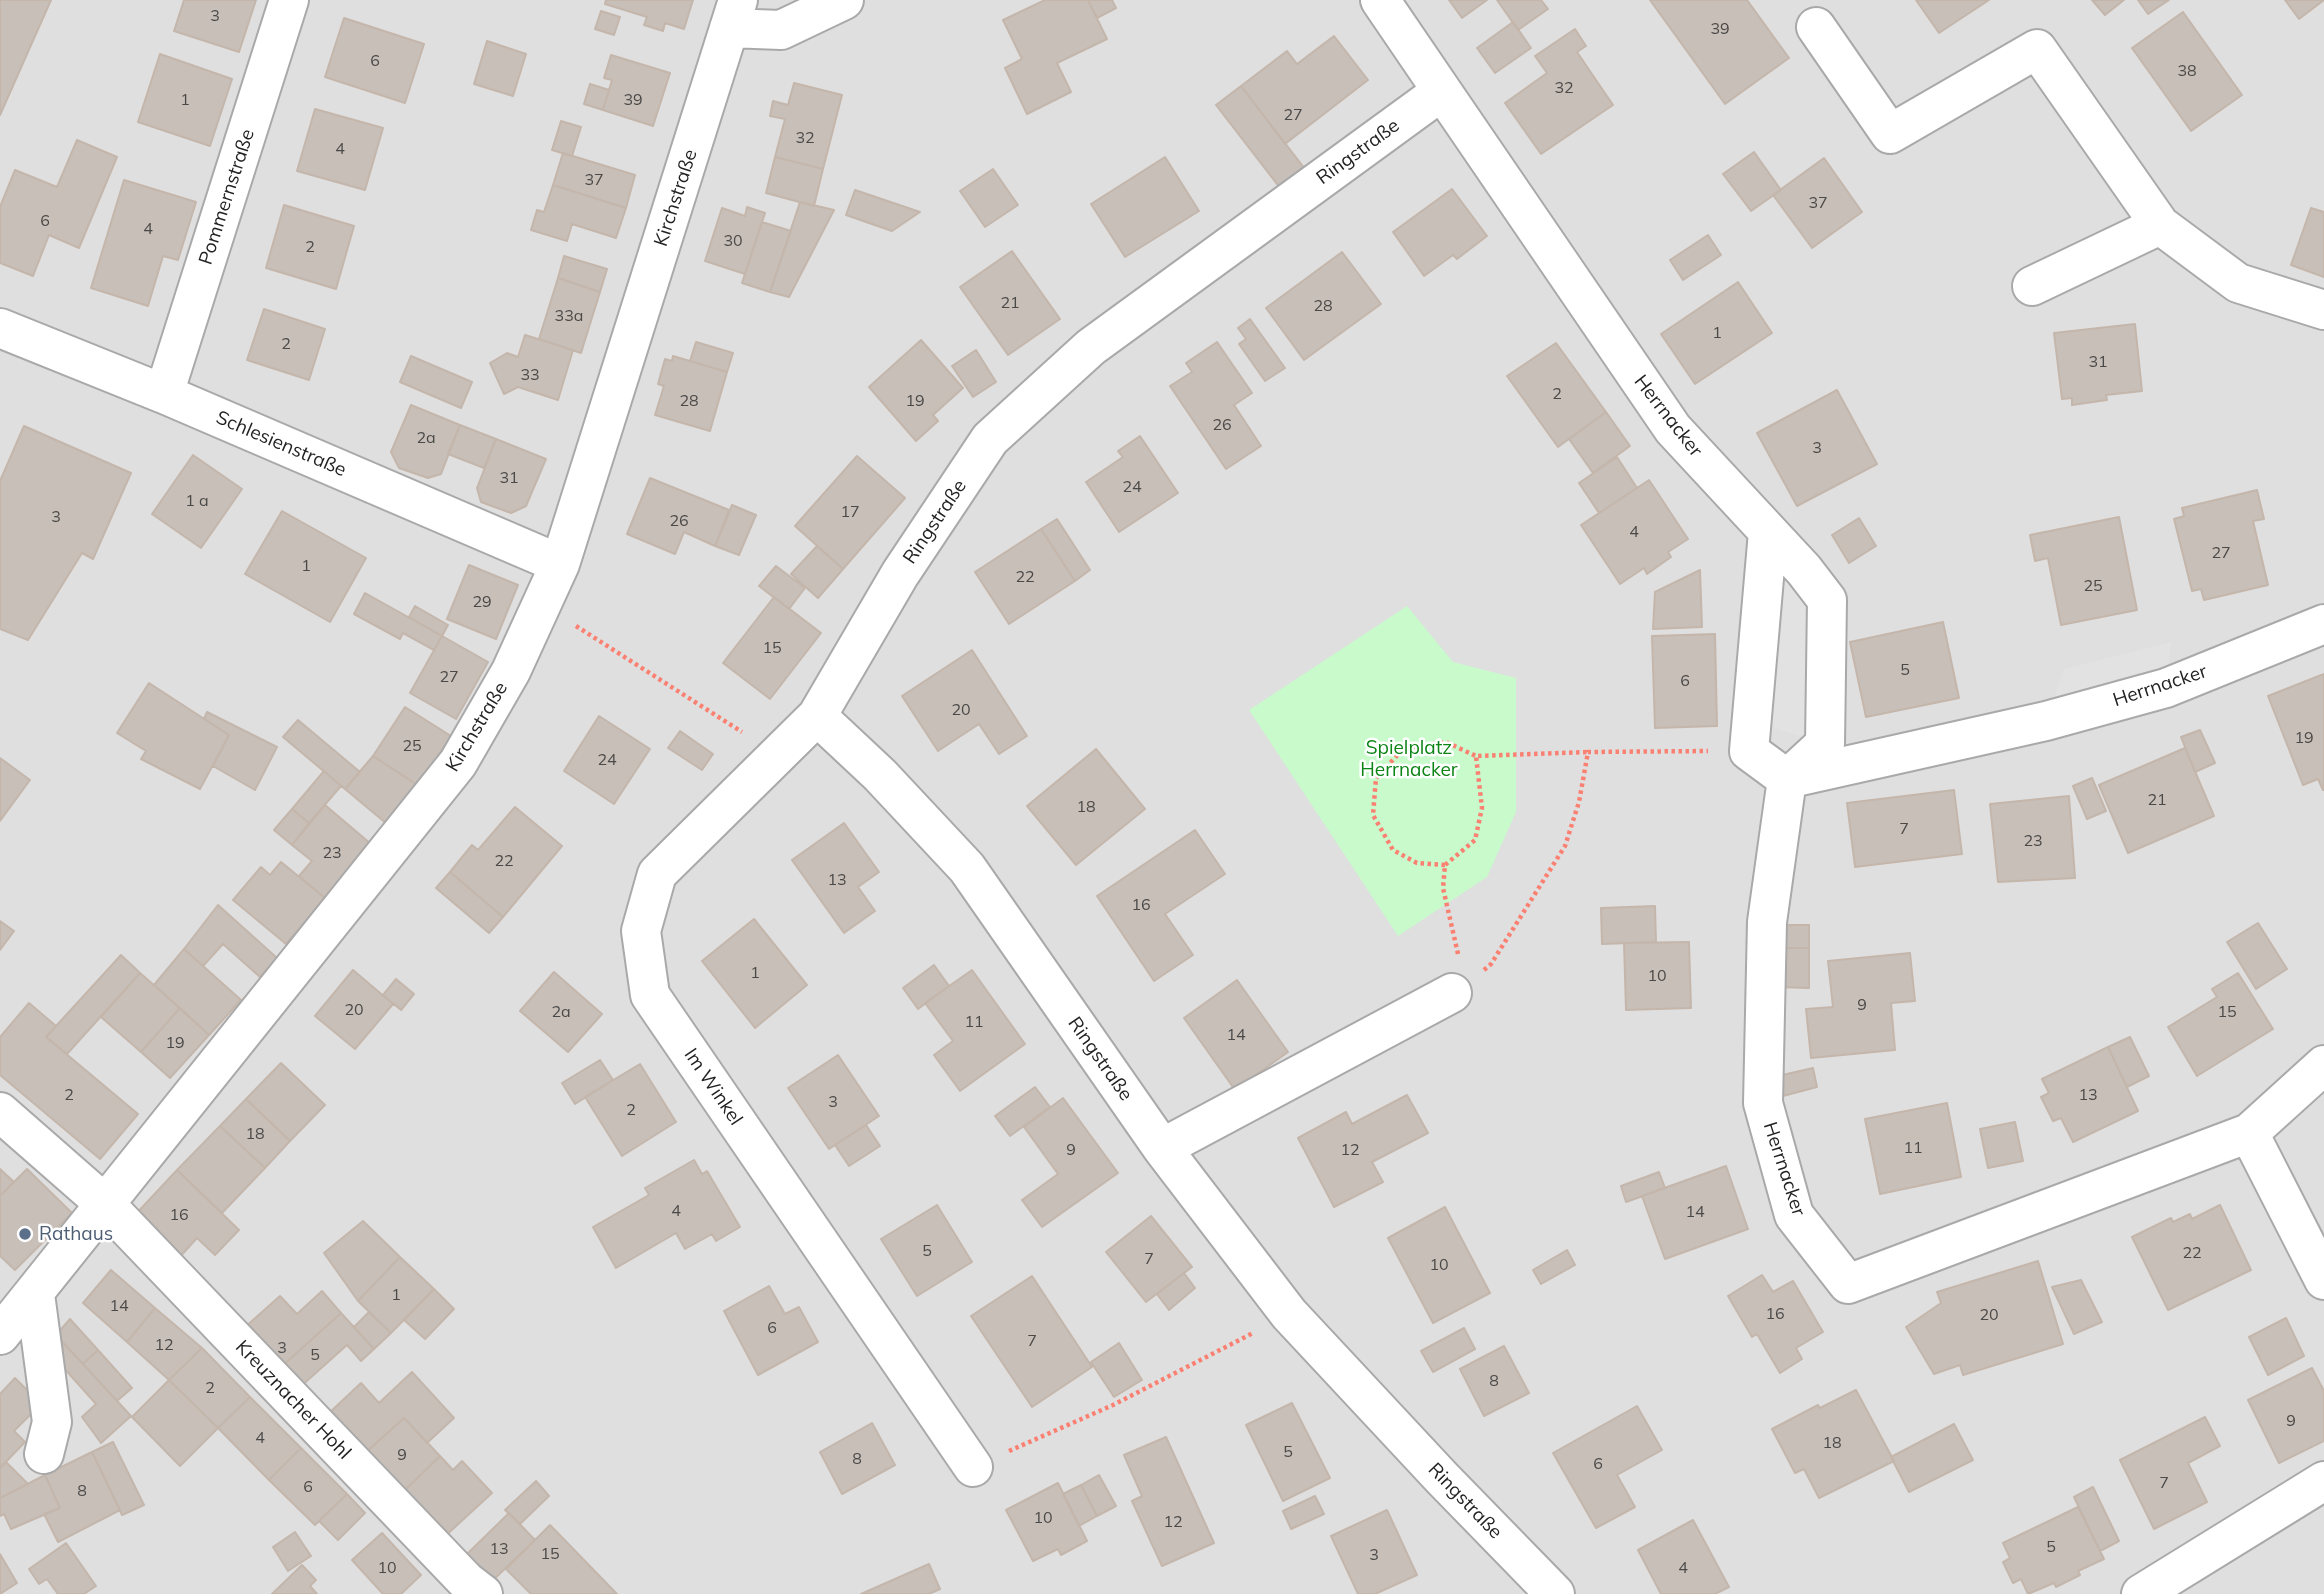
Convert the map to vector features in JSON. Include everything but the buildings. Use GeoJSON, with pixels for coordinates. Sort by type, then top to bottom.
{"type":"FeatureCollection","features":[{"type":"Feature","properties":{"kind":"street","name":"Pommernstraße"},"geometry":{"type":"LineString","coordinates":[[164,394],[289,0]]}},
{"type":"Feature","properties":{"kind":"street"},"geometry":{"type":"LineString","coordinates":[[733,14],[780,30],[844,0]]}},
{"type":"Feature","properties":{"kind":"street"},"geometry":{"type":"LineString","coordinates":[[1380,0],[1442,91]]}},
{"type":"Feature","properties":{"kind":"street","name":"Kirchstraße"},"geometry":{"type":"LineString","coordinates":[[0,1335],[458,763],[510,671],[560,564],[733,14]]}},
{"type":"Feature","properties":{"kind":"street"},"geometry":{"type":"LineString","coordinates":[[1816,27],[1890,134],[2036,49],[2160,225],[2238,283],[2324,310]]}},
{"type":"Feature","properties":{"kind":"street","name":"Herrnacker"},"geometry":{"type":"LineString","coordinates":[[1442,91],[1673,429],[1804,570],[1827,600],[1825,744],[1787,779],[1767,922],[1763,1103],[1794,1216],[1848,1284],[2249,1133],[2324,1065]]}},
{"type":"Feature","properties":{"kind":"street","name":"Ringstraße"},"geometry":{"type":"LineString","coordinates":[[1442,91],[1091,347],[990,439],[900,574],[817,716],[880,775],[967,868],[1162,1148],[1289,1314],[1555,1594]]}},
{"type":"Feature","properties":{"kind":"street"},"geometry":{"type":"LineString","coordinates":[[2032,286],[2160,225]]}},
{"type":"Feature","properties":{"kind":"street","name":"Schlesienstraße"},"geometry":{"type":"LineString","coordinates":[[0,328],[164,394],[560,564]]}},
{"type":"Feature","properties":{"kind":"street"},"geometry":{"type":"LineString","coordinates":[[1768,532],[1749,751],[1787,779]]}},
{"type":"Feature","properties":{"kind":"street","name":"Herrnacker"},"geometry":{"type":"LineString","coordinates":[[1787,779],[2046,721],[2166,688],[2324,624]]}},
{"type":"Feature","properties":{"kind":"street","name":"Im Winkel"},"geometry":{"type":"LineString","coordinates":[[817,716],[657,874],[641,931],[650,995],[973,1467]]}},
{"type":"Feature","properties":{"kind":"street"},"geometry":{"type":"LineString","coordinates":[[1162,1148],[1452,993]]}},
{"type":"Feature","properties":{"kind":"street","name":"Kreuznacher Hohl"},"geometry":{"type":"LineString","coordinates":[[0,1112],[104,1204],[482,1594]]}},
{"type":"Feature","properties":{"kind":"street"},"geometry":{"type":"LineString","coordinates":[[2249,1133],[2324,1280]]}},
{"type":"Feature","properties":{"kind":"street"},"geometry":{"type":"LineString","coordinates":[[35,1294],[52,1422],[44,1454]]}},
{"type":"Feature","properties":{"kind":"street"},"geometry":{"type":"LineString","coordinates":[[2141,1594],[2324,1481]]}},
{"type":"Feature","properties":{"kind":"path"},"geometry":{"type":"LineString","coordinates":[[542,605],[777,754]]}},
{"type":"Feature","properties":{"kind":"path"},"geometry":{"type":"LineString","coordinates":[[1476,756],[1482,808],[1475,840],[1445,865],[1417,863],[1393,850],[1373,815],[1376,778],[1404,748],[1446,742],[1476,756],[1749,751]]}},
{"type":"Feature","properties":{"kind":"path"},"geometry":{"type":"LineString","coordinates":[[1452,993],[1491,964],[1565,846],[1579,802],[1587,752]]}},
{"type":"Feature","properties":{"kind":"path"},"geometry":{"type":"LineString","coordinates":[[1445,865],[1443,888],[1458,954],[1452,993]]}},
{"type":"Feature","properties":{"kind":"path"},"geometry":{"type":"LineString","coordinates":[[973,1467],[1113,1405],[1289,1314]]}},
{"type":"Feature","properties":{"kind":"shaded area"},"geometry":{"type":"Polygon","coordinates":[[[0,0],[2324,0],[2324,1594],[0,1594],[0,0]]]}},
{"type":"Feature","properties":{"kind":"shaded area"},"geometry":{"type":"Polygon","coordinates":[[[1765,573],[1827,600],[1825,744],[1752,721],[1765,573]]]}},
{"type":"Feature","properties":{"kind":"shaded area"},"geometry":{"type":"Polygon","coordinates":[[[2171,642],[2166,688],[2046,721],[2064,669],[2171,642]]]}},
{"type":"Feature","properties":{"kind":"green space","name":"Spielplatz Herrnacker"},"geometry":{"type":"Polygon","coordinates":[[[1407,606],[1453,662],[1516,678],[1516,812],[1487,877],[1398,936],[1249,710],[1407,606]]]}},
{"type":"Feature","properties":{"kind":"place","name":"Rathaus"},"geometry":{"type":"Point","coordinates":[25,1234]}}]}
